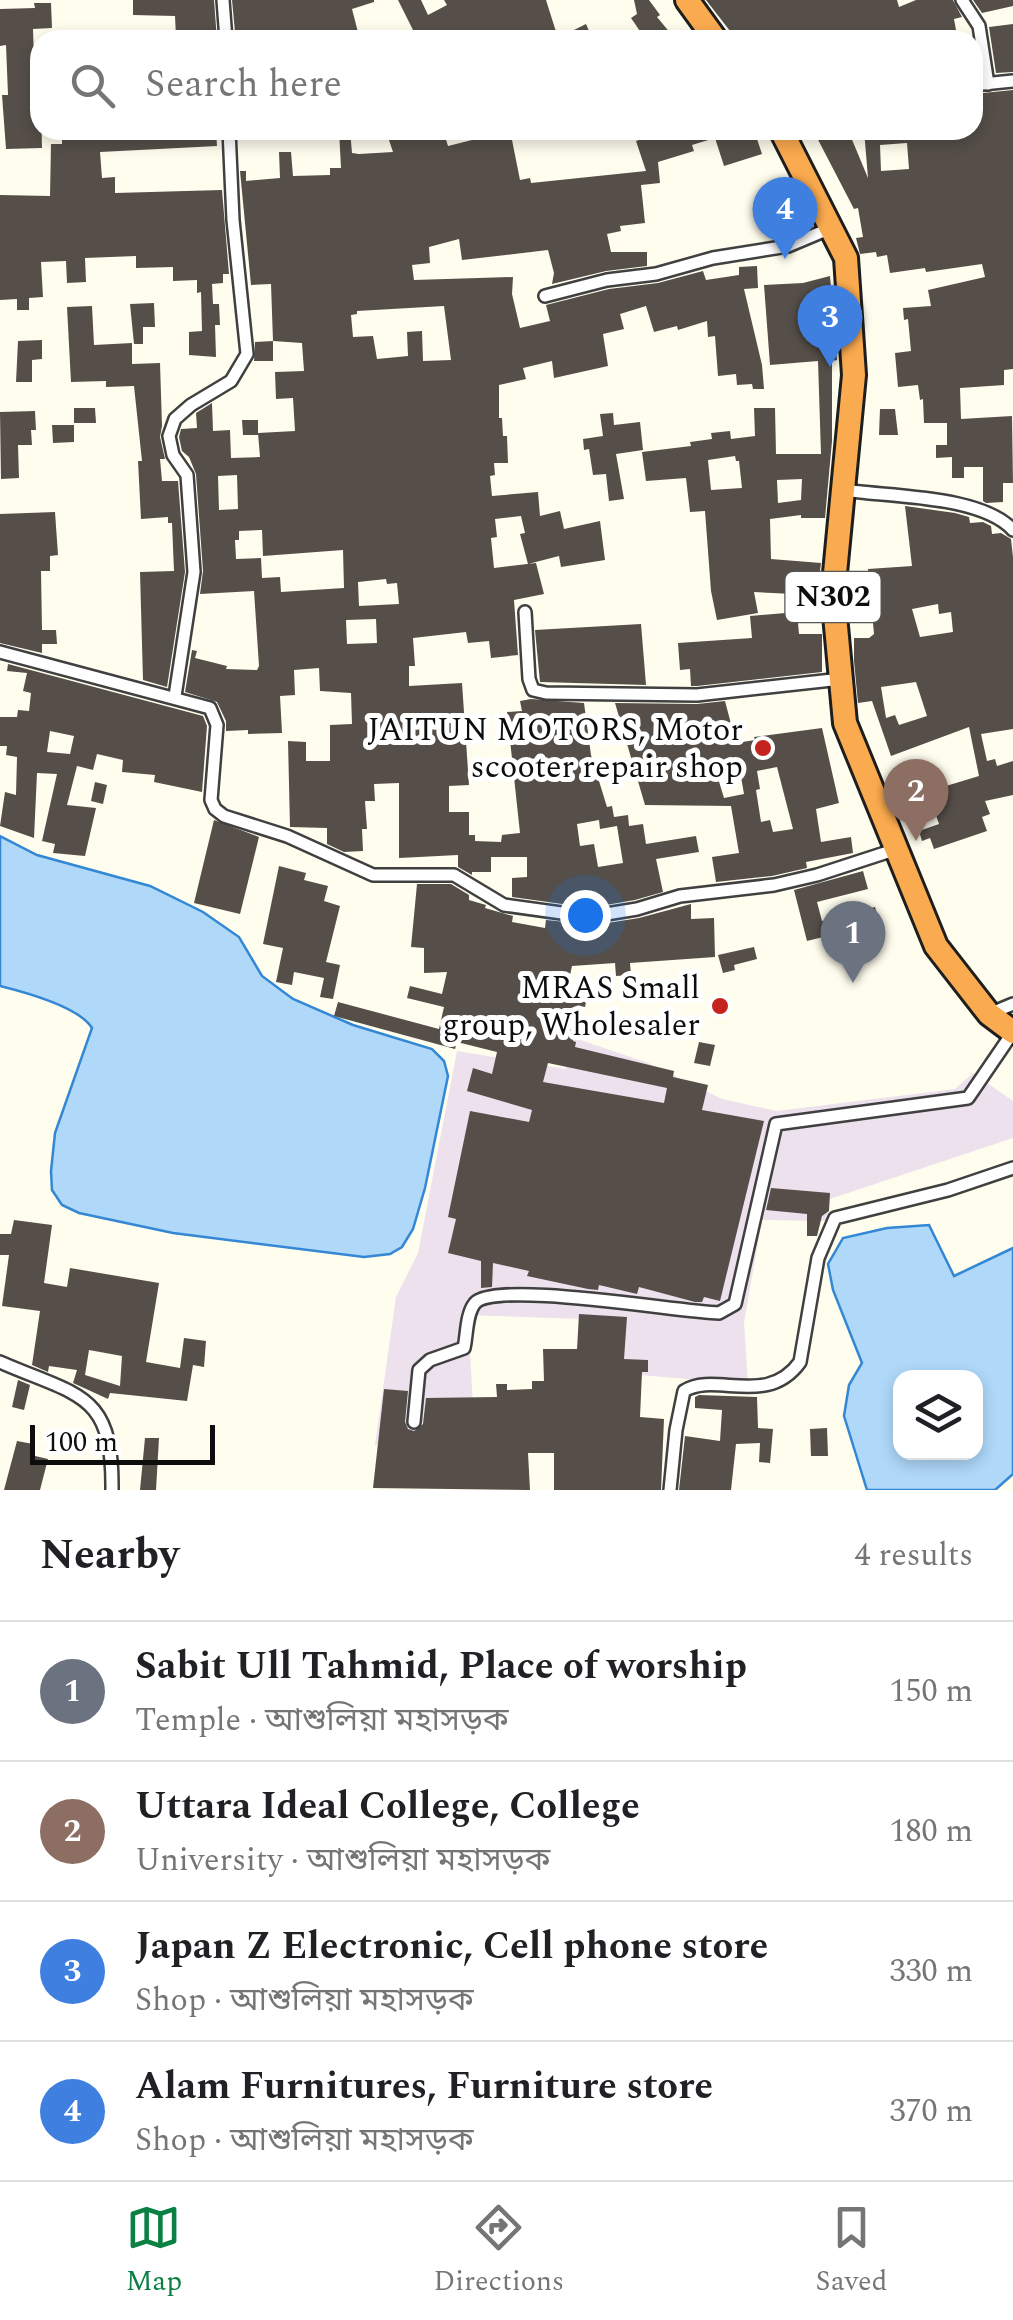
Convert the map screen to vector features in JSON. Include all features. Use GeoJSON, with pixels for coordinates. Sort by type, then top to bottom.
{"type":"FeatureCollection","features":[{"type":"Feature","properties":{"kind":"highway"},"geometry":{"type":"LineString","coordinates":[[687,0],[709,30]]}},
{"type":"Feature","properties":{"kind":"highway","name":"N302"},"geometry":{"type":"LineString","coordinates":[[785,140],[846,258],[854,375],[833,594],[845,723],[936,946],[988,1014],[1013,1032]]}},
{"type":"Feature","properties":{"kind":"street"},"geometry":{"type":"LineString","coordinates":[[223,0],[225,30]]}},
{"type":"Feature","properties":{"kind":"street"},"geometry":{"type":"LineString","coordinates":[[962,0],[980,30]]}},
{"type":"Feature","properties":{"kind":"street"},"geometry":{"type":"LineString","coordinates":[[983,52],[988,84]]}},
{"type":"Feature","properties":{"kind":"street"},"geometry":{"type":"LineString","coordinates":[[983,84],[1013,81]]}},
{"type":"Feature","properties":{"kind":"street"},"geometry":{"type":"LineString","coordinates":[[175,696],[194,572],[187,474],[173,455],[169,436],[174,419],[232,381],[247,354],[229,140]]}},
{"type":"Feature","properties":{"kind":"street"},"geometry":{"type":"LineString","coordinates":[[545,296],[607,280],[656,274],[714,258],[788,246],[830,228]]}},
{"type":"Feature","properties":{"kind":"street"},"geometry":{"type":"LineString","coordinates":[[843,490],[962,505],[1001,517],[1013,530]]}},
{"type":"Feature","properties":{"kind":"street"},"geometry":{"type":"LineString","coordinates":[[525,612],[529,679],[533,690],[546,693],[697,695],[841,679]]}},
{"type":"Feature","properties":{"kind":"street"},"geometry":{"type":"LineString","coordinates":[[0,652],[210,708],[216,717],[211,800],[214,809],[224,816],[287,836],[374,874],[462,877],[504,905],[594,916],[680,896],[788,882],[897,849]]}},
{"type":"Feature","properties":{"kind":"street"},"geometry":{"type":"LineString","coordinates":[[988,1014],[1013,1004]]}},
{"type":"Feature","properties":{"kind":"street"},"geometry":{"type":"LineString","coordinates":[[414,1422],[419,1370],[430,1360],[464,1348],[470,1313],[482,1298],[528,1294],[719,1313],[734,1304],[776,1124],[968,1098],[1013,1032]]}},
{"type":"Feature","properties":{"kind":"street"},"geometry":{"type":"LineString","coordinates":[[670,1490],[677,1419],[684,1391],[689,1387],[739,1389],[776,1382],[793,1372],[800,1362],[818,1258],[835,1218],[948,1190],[1013,1168]]}},
{"type":"Feature","properties":{"kind":"street"},"geometry":{"type":"LineString","coordinates":[[0,1362],[92,1403],[108,1433],[112,1490]]}},
{"type":"Feature","properties":{"kind":"shaded area"},"geometry":{"type":"Polygon","coordinates":[[[566,1035],[648,1063],[722,1099],[777,1111],[955,1089],[973,1073],[1013,1101],[1013,1138],[830,1199],[826,1221],[762,1220],[744,1322],[748,1384],[580,1370],[584,1319],[468,1315],[475,1441],[375,1445],[396,1297],[418,1253],[457,1051],[566,1069],[566,1035]]]}},
{"type":"Feature","properties":{"kind":"water"},"geometry":{"type":"Polygon","coordinates":[[[0,836],[37,855],[150,886],[203,912],[239,937],[262,976],[293,999],[353,1025],[432,1049],[444,1061],[448,1076],[425,1188],[413,1229],[402,1247],[390,1254],[364,1257],[173,1233],[79,1213],[62,1205],[52,1190],[55,1133],[92,1028],[64,1007],[0,986],[0,836]]]}},
{"type":"Feature","properties":{"kind":"water"},"geometry":{"type":"Polygon","coordinates":[[[929,1225],[954,1276],[1013,1248],[1013,1474],[995,1490],[867,1490],[844,1416],[849,1385],[862,1363],[833,1290],[828,1264],[843,1238],[887,1228],[929,1225]]]}},
{"type":"Feature","properties":{"kind":"building"},"geometry":{"type":"Polygon","coordinates":[[[133,0],[214,0],[216,30],[176,30],[175,16],[133,15],[133,0]]]}},
{"type":"Feature","properties":{"kind":"building"},"geometry":{"type":"Polygon","coordinates":[[[232,0],[374,0],[352,9],[357,30],[235,30],[232,0]]]}},
{"type":"Feature","properties":{"kind":"building"},"geometry":{"type":"Polygon","coordinates":[[[398,0],[421,0],[428,15],[447,5],[444,0],[546,0],[555,30],[413,30],[398,0]]]}},
{"type":"Feature","properties":{"kind":"building"},"geometry":{"type":"Polygon","coordinates":[[[634,0],[649,0],[668,30],[639,30],[631,18],[637,14],[634,0]]]}},
{"type":"Feature","properties":{"kind":"building"},"geometry":{"type":"Polygon","coordinates":[[[706,0],[897,0],[899,7],[916,0],[953,0],[962,17],[954,19],[956,30],[729,30],[706,0]]]}},
{"type":"Feature","properties":{"kind":"building"},"geometry":{"type":"Polygon","coordinates":[[[973,0],[1013,0],[1013,6],[982,13],[973,0]]]}},
{"type":"Feature","properties":{"kind":"building"},"geometry":{"type":"Polygon","coordinates":[[[34,3],[51,3],[52,28],[30,30],[30,140],[42,140],[42,148],[6,149],[2,95],[8,95],[6,45],[0,46],[0,9],[35,8],[34,3]]]}},
{"type":"Feature","properties":{"kind":"building"},"geometry":{"type":"Polygon","coordinates":[[[1013,24],[1013,72],[996,73],[989,27],[1013,24]]]}},
{"type":"Feature","properties":{"kind":"building"},"geometry":{"type":"Polygon","coordinates":[[[1013,90],[1013,369],[1004,370],[1004,385],[960,388],[961,419],[1012,416],[1013,483],[1003,483],[1003,502],[983,501],[983,467],[964,467],[964,478],[952,478],[952,457],[936,458],[936,445],[947,445],[947,423],[924,423],[918,385],[898,387],[895,353],[911,351],[903,308],[931,306],[928,290],[985,277],[982,264],[890,273],[887,255],[860,254],[856,238],[863,237],[858,208],[854,209],[818,140],[852,140],[868,178],[865,140],[983,140],[983,93],[1013,90]],[[907,143],[880,145],[881,171],[909,169],[907,143]]]}},
{"type":"Feature","properties":{"kind":"building"},"geometry":{"type":"Polygon","coordinates":[[[62,140],[217,140],[217,146],[100,152],[102,178],[115,177],[115,193],[222,190],[229,274],[223,274],[223,283],[212,284],[213,304],[219,304],[216,357],[189,355],[189,332],[202,331],[197,280],[173,281],[173,267],[136,268],[136,256],[85,258],[86,282],[67,283],[66,261],[41,262],[43,297],[29,298],[29,310],[17,310],[17,299],[0,300],[0,195],[50,196],[51,144],[62,144],[62,140]]]}},
{"type":"Feature","properties":{"kind":"building"},"geometry":{"type":"Polygon","coordinates":[[[340,140],[351,140],[352,153],[359,154],[393,152],[389,140],[446,140],[448,146],[472,140],[512,140],[520,180],[530,178],[531,183],[646,171],[639,140],[708,140],[692,145],[694,151],[658,162],[660,183],[641,185],[645,223],[620,226],[621,231],[607,234],[611,252],[647,252],[647,266],[552,284],[554,273],[548,250],[462,260],[459,239],[429,247],[430,263],[412,265],[414,280],[513,277],[512,294],[520,328],[550,321],[546,305],[703,271],[706,280],[739,275],[739,267],[757,266],[758,288],[744,289],[764,389],[753,389],[752,384],[737,385],[736,374],[718,376],[715,336],[708,337],[707,321],[654,332],[646,306],[620,314],[624,329],[603,334],[608,366],[554,378],[552,361],[523,368],[526,379],[499,385],[499,418],[503,436],[507,436],[508,463],[494,463],[495,475],[490,476],[492,496],[538,492],[540,516],[560,511],[564,529],[600,521],[605,560],[561,567],[559,556],[528,564],[536,563],[544,594],[514,600],[518,655],[491,658],[489,641],[468,643],[466,632],[413,638],[415,666],[409,666],[409,686],[462,683],[469,785],[449,786],[449,812],[469,812],[469,835],[475,835],[475,841],[501,842],[502,835],[520,833],[507,712],[522,711],[520,701],[531,699],[584,703],[591,755],[607,807],[612,806],[614,817],[628,815],[629,826],[643,824],[646,844],[696,836],[699,852],[656,859],[663,892],[594,907],[577,906],[512,897],[512,878],[527,877],[527,857],[491,857],[491,872],[472,875],[458,867],[458,855],[399,858],[399,783],[374,784],[375,801],[365,801],[367,829],[362,829],[363,851],[344,852],[327,844],[327,828],[290,827],[288,741],[306,742],[306,761],[330,761],[330,725],[352,724],[351,693],[320,691],[319,668],[294,670],[295,695],[280,696],[282,733],[248,734],[248,730],[226,731],[217,702],[185,692],[192,650],[197,651],[195,658],[227,666],[226,669],[257,670],[259,666],[254,591],[200,594],[203,571],[196,474],[182,451],[181,429],[197,428],[196,413],[212,403],[213,431],[230,430],[231,458],[260,457],[258,433],[295,431],[293,398],[276,399],[275,372],[304,371],[302,343],[273,341],[271,284],[251,285],[240,171],[246,171],[246,181],[280,178],[279,152],[291,152],[293,176],[330,175],[330,168],[341,168],[340,140]],[[444,306],[357,311],[351,315],[353,337],[373,336],[377,359],[408,356],[407,332],[422,331],[423,361],[451,360],[444,306]],[[237,475],[218,476],[219,510],[238,509],[237,475]],[[521,516],[495,519],[497,537],[491,538],[494,568],[528,564],[520,534],[525,533],[521,516]],[[262,530],[239,531],[239,540],[235,540],[236,559],[261,558],[262,578],[280,577],[281,592],[344,588],[343,550],[263,556],[262,530]],[[386,579],[358,582],[359,606],[399,604],[397,583],[387,584],[386,579]],[[376,619],[346,620],[347,644],[377,643],[376,619]],[[599,820],[577,824],[580,846],[594,844],[598,867],[623,863],[617,826],[600,829],[599,820]]]}},
{"type":"Feature","properties":{"kind":"building"},"geometry":{"type":"Polygon","coordinates":[[[716,140],[757,140],[762,154],[724,166],[716,140]]]}},
{"type":"Feature","properties":{"kind":"building"},"geometry":{"type":"Polygon","coordinates":[[[830,276],[837,360],[832,361],[832,441],[825,518],[801,515],[770,519],[771,559],[821,563],[815,610],[794,611],[794,594],[754,592],[758,613],[717,620],[705,511],[690,512],[686,478],[646,481],[642,452],[691,446],[690,442],[712,439],[711,433],[730,431],[731,439],[755,436],[754,408],[775,408],[776,454],[821,454],[818,361],[770,365],[764,285],[803,283],[830,276]],[[735,456],[708,460],[711,490],[742,488],[735,456]],[[802,479],[777,480],[778,503],[801,500],[802,479]]]}},
{"type":"Feature","properties":{"kind":"building"},"geometry":{"type":"Polygon","coordinates":[[[154,303],[155,327],[143,327],[143,344],[134,344],[130,304],[154,303]]]}},
{"type":"Feature","properties":{"kind":"building"},"geometry":{"type":"Polygon","coordinates":[[[92,306],[94,345],[132,343],[132,364],[160,363],[160,437],[165,459],[160,459],[162,481],[178,481],[185,572],[167,687],[143,680],[140,572],[174,571],[172,523],[168,523],[168,517],[141,519],[138,461],[142,461],[134,386],[106,387],[106,381],[71,382],[67,307],[92,306]]]}},
{"type":"Feature","properties":{"kind":"building"},"geometry":{"type":"Polygon","coordinates":[[[42,340],[42,359],[32,360],[32,382],[16,382],[18,341],[42,340]]]}},
{"type":"Feature","properties":{"kind":"building"},"geometry":{"type":"Polygon","coordinates":[[[273,341],[273,361],[254,361],[255,342],[273,341]]]}},
{"type":"Feature","properties":{"kind":"building"},"geometry":{"type":"Polygon","coordinates":[[[74,408],[95,408],[96,423],[74,423],[74,408]]]}},
{"type":"Feature","properties":{"kind":"building"},"geometry":{"type":"Polygon","coordinates":[[[880,409],[895,409],[898,435],[879,435],[880,409]]]}},
{"type":"Feature","properties":{"kind":"building"},"geometry":{"type":"Polygon","coordinates":[[[35,411],[32,445],[18,445],[19,478],[1,479],[0,412],[35,411]]]}},
{"type":"Feature","properties":{"kind":"building"},"geometry":{"type":"Polygon","coordinates":[[[613,413],[614,425],[640,422],[643,450],[616,454],[624,499],[609,501],[606,474],[593,475],[589,449],[584,450],[583,439],[603,436],[600,414],[613,413]]]}},
{"type":"Feature","properties":{"kind":"building"},"geometry":{"type":"Polygon","coordinates":[[[242,420],[258,420],[258,435],[243,435],[242,420]]]}},
{"type":"Feature","properties":{"kind":"building"},"geometry":{"type":"Polygon","coordinates":[[[52,425],[74,425],[74,442],[53,443],[52,425]]]}},
{"type":"Feature","properties":{"kind":"building"},"geometry":{"type":"Polygon","coordinates":[[[905,506],[969,517],[970,523],[983,522],[991,526],[992,534],[1001,533],[1011,539],[1013,729],[981,734],[987,761],[995,759],[997,766],[1013,761],[1013,795],[985,801],[990,814],[982,817],[987,831],[934,849],[930,838],[922,841],[919,831],[939,824],[931,801],[916,806],[913,796],[979,776],[969,727],[891,756],[872,701],[858,703],[854,661],[854,638],[874,634],[868,569],[912,566],[905,506]],[[938,604],[912,609],[920,637],[953,632],[951,612],[939,614],[938,604]],[[916,682],[881,687],[886,718],[895,715],[899,725],[927,716],[916,682]]]}},
{"type":"Feature","properties":{"kind":"building"},"geometry":{"type":"Polygon","coordinates":[[[55,512],[58,555],[50,556],[50,571],[41,571],[42,630],[56,630],[57,644],[42,644],[42,653],[0,643],[0,514],[55,512]]]}},
{"type":"Feature","properties":{"kind":"building"},"geometry":{"type":"Polygon","coordinates":[[[797,612],[799,634],[822,634],[822,672],[691,686],[690,669],[680,670],[678,643],[752,638],[750,616],[797,612]]]}},
{"type":"Feature","properties":{"kind":"building"},"geometry":{"type":"Polygon","coordinates":[[[641,624],[646,685],[540,682],[535,630],[641,624]]]}},
{"type":"Feature","properties":{"kind":"building"},"geometry":{"type":"Polygon","coordinates":[[[8,664],[203,716],[207,726],[202,792],[154,782],[155,775],[122,772],[123,760],[97,754],[93,770],[77,766],[67,805],[96,808],[85,856],[53,853],[55,844],[42,841],[57,774],[37,773],[34,838],[0,826],[5,792],[16,795],[17,757],[6,755],[7,746],[0,746],[0,717],[17,717],[18,710],[29,711],[31,693],[23,691],[27,673],[7,671],[8,664]],[[50,731],[47,752],[70,754],[74,736],[50,731]]]}},
{"type":"Feature","properties":{"kind":"building"},"geometry":{"type":"Polygon","coordinates":[[[725,701],[736,743],[822,728],[839,803],[816,809],[821,842],[851,837],[853,853],[806,862],[807,868],[772,876],[716,882],[712,857],[739,853],[731,806],[645,805],[615,703],[725,701]],[[777,767],[757,771],[761,822],[770,820],[773,832],[793,829],[777,767]],[[740,771],[717,775],[724,798],[744,794],[740,771]]]}},
{"type":"Feature","properties":{"kind":"building"},"geometry":{"type":"Polygon","coordinates":[[[95,782],[107,785],[103,804],[91,801],[95,782]]]}},
{"type":"Feature","properties":{"kind":"building"},"geometry":{"type":"Polygon","coordinates":[[[214,820],[259,837],[240,914],[194,903],[214,820]]]}},
{"type":"Feature","properties":{"kind":"building"},"geometry":{"type":"Polygon","coordinates":[[[279,866],[306,873],[304,880],[328,886],[324,901],[340,906],[326,962],[340,965],[333,999],[320,997],[324,978],[294,972],[292,985],[276,982],[283,948],[263,944],[279,866]]]}},
{"type":"Feature","properties":{"kind":"building"},"geometry":{"type":"Polygon","coordinates":[[[863,871],[868,889],[817,902],[822,921],[875,907],[879,923],[807,941],[794,890],[863,871]]]}},
{"type":"Feature","properties":{"kind":"building"},"geometry":{"type":"Polygon","coordinates":[[[417,884],[451,884],[469,895],[469,900],[513,916],[512,922],[545,928],[546,920],[595,925],[691,904],[691,919],[714,918],[715,957],[630,963],[631,975],[616,976],[615,963],[572,966],[567,989],[588,993],[585,1007],[580,1006],[575,1047],[674,1071],[673,1077],[708,1085],[702,1110],[764,1121],[720,1301],[704,1297],[702,1302],[695,1302],[639,1287],[637,1294],[599,1285],[598,1290],[588,1289],[527,1276],[529,1271],[493,1263],[492,1287],[481,1288],[481,1261],[448,1253],[456,1219],[448,1217],[470,1111],[529,1122],[532,1110],[467,1091],[473,1068],[492,1074],[497,1052],[457,1042],[455,1049],[334,1016],[338,1002],[439,1029],[444,1007],[407,998],[410,986],[442,994],[447,972],[424,973],[424,948],[411,947],[417,884]],[[548,1063],[543,1082],[664,1103],[667,1088],[548,1063]]]}},
{"type":"Feature","properties":{"kind":"building"},"geometry":{"type":"Polygon","coordinates":[[[754,947],[757,959],[734,965],[735,970],[723,973],[718,955],[754,947]]]}},
{"type":"Feature","properties":{"kind":"building"},"geometry":{"type":"Polygon","coordinates":[[[699,1042],[715,1045],[710,1066],[694,1063],[699,1042]]]}},
{"type":"Feature","properties":{"kind":"building"},"geometry":{"type":"Polygon","coordinates":[[[771,1188],[830,1193],[829,1211],[822,1216],[817,1236],[807,1236],[807,1214],[766,1210],[771,1188]]]}},
{"type":"Feature","properties":{"kind":"building"},"geometry":{"type":"Polygon","coordinates":[[[14,1220],[52,1225],[44,1283],[67,1287],[70,1268],[159,1283],[146,1362],[180,1368],[184,1338],[206,1341],[204,1367],[193,1365],[187,1401],[110,1393],[108,1399],[73,1383],[77,1370],[49,1366],[48,1372],[32,1365],[40,1311],[2,1306],[9,1255],[0,1255],[0,1234],[11,1234],[14,1220]],[[89,1350],[85,1375],[120,1386],[122,1356],[89,1350]]]}},
{"type":"Feature","properties":{"kind":"building"},"geometry":{"type":"Polygon","coordinates":[[[579,1314],[627,1317],[624,1359],[648,1360],[648,1372],[642,1372],[640,1417],[664,1419],[661,1490],[554,1490],[554,1453],[528,1453],[530,1490],[373,1488],[384,1389],[408,1391],[405,1422],[414,1431],[423,1424],[426,1398],[497,1397],[496,1384],[507,1384],[507,1390],[532,1389],[532,1381],[544,1381],[543,1349],[577,1349],[579,1314]]]}},
{"type":"Feature","properties":{"kind":"building"},"geometry":{"type":"Polygon","coordinates":[[[18,1380],[30,1385],[24,1410],[12,1407],[18,1380]]]}},
{"type":"Feature","properties":{"kind":"building"},"geometry":{"type":"Polygon","coordinates":[[[695,1397],[757,1397],[758,1428],[773,1429],[770,1463],[759,1462],[760,1443],[736,1444],[731,1490],[679,1490],[685,1436],[720,1441],[722,1410],[695,1408],[695,1397]]]}},
{"type":"Feature","properties":{"kind":"building"},"geometry":{"type":"Polygon","coordinates":[[[827,1428],[828,1456],[811,1456],[810,1429],[827,1428]]]}},
{"type":"Feature","properties":{"kind":"building"},"geometry":{"type":"Polygon","coordinates":[[[145,1438],[159,1438],[156,1490],[140,1490],[145,1438]]]}},
{"type":"Feature","properties":{"kind":"building"},"geometry":{"type":"Polygon","coordinates":[[[17,1441],[33,1444],[31,1455],[48,1459],[40,1490],[4,1490],[17,1441]]]}},
{"type":"Feature","properties":{"kind":"place","name":"Alam Furnitures, Furniture store"},"geometry":{"type":"Point","coordinates":[785,259]}},
{"type":"Feature","properties":{"kind":"place","name":"Japan Z Electronic, Cell phone store"},"geometry":{"type":"Point","coordinates":[830,367]}},
{"type":"Feature","properties":{"kind":"place","name":"JAITUN MOTORS, Motor scooter repair shop"},"geometry":{"type":"Point","coordinates":[763,748]}},
{"type":"Feature","properties":{"kind":"place","name":"Uttara Ideal College, College"},"geometry":{"type":"Point","coordinates":[916,841]}},
{"type":"Feature","properties":{"kind":"place","name":"Sabit Ull Tahmid, Place of worship"},"geometry":{"type":"Point","coordinates":[853,983]}},
{"type":"Feature","properties":{"kind":"place","name":"MRAS Small group, Wholesaler"},"geometry":{"type":"Point","coordinates":[720,1006]}}]}
